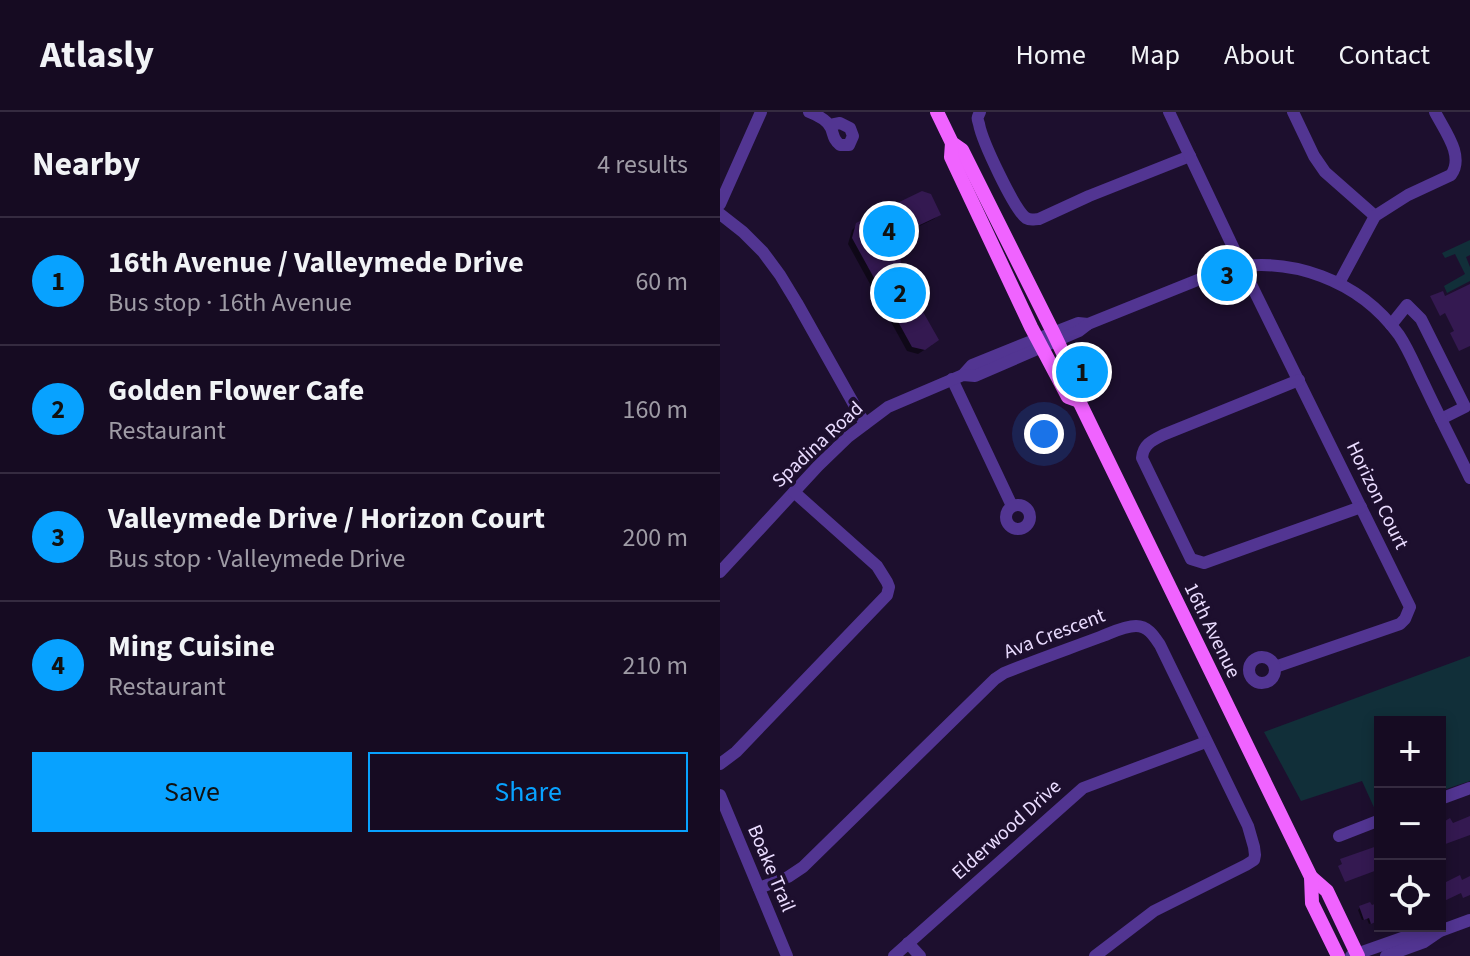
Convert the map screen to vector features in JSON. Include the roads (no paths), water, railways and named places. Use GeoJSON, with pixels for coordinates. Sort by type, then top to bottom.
{"type":"FeatureCollection","features":[{"type":"Feature","properties":{"kind":"main road","name":"16th Avenue"},"geometry":{"type":"LineString","coordinates":[[937,112],[952,143],[962,150],[1055,336],[1081,391],[1079,401],[1311,877],[1327,891],[1355,955]]}},
{"type":"Feature","properties":{"kind":"main road","name":"16th Avenue"},"geometry":{"type":"LineString","coordinates":[[952,143],[951,157],[1039,343],[1068,397],[1079,401]]}},
{"type":"Feature","properties":{"kind":"main road","name":"16th Avenue"},"geometry":{"type":"LineString","coordinates":[[1311,877],[1312,903],[1338,956]]}},
{"type":"Feature","properties":{"kind":"street"},"geometry":{"type":"LineString","coordinates":[[720,204],[761,112]]}},
{"type":"Feature","properties":{"kind":"street"},"geometry":{"type":"LineString","coordinates":[[809,112],[830,125]]}},
{"type":"Feature","properties":{"kind":"street"},"geometry":{"type":"LineString","coordinates":[[980,112],[977,120],[981,134],[1014,203],[1026,218],[1032,220],[1190,156]]}},
{"type":"Feature","properties":{"kind":"street","name":"Horizon Court"},"geometry":{"type":"LineString","coordinates":[[1169,112],[1410,607],[1400,624],[1275,667]]}},
{"type":"Feature","properties":{"kind":"street"},"geometry":{"type":"LineString","coordinates":[[1293,112],[1325,172],[1375,216]]}},
{"type":"Feature","properties":{"kind":"street"},"geometry":{"type":"LineString","coordinates":[[1339,283],[1375,216],[1401,199],[1451,175],[1455,169],[1454,150],[1435,112]]}},
{"type":"Feature","properties":{"kind":"street"},"geometry":{"type":"LineString","coordinates":[[720,214],[763,252],[780,275],[865,424]]}},
{"type":"Feature","properties":{"kind":"street","name":"Spadina Road"},"geometry":{"type":"LineString","coordinates":[[720,572],[818,466],[888,407],[958,377],[972,365],[1039,343],[1078,323],[1088,324],[1225,269],[1242,266],[1272,265],[1308,270],[1362,297],[1391,325],[1404,343],[1441,419],[1465,452],[1470,478]]}},
{"type":"Feature","properties":{"kind":"street"},"geometry":{"type":"LineString","coordinates":[[1391,325],[1407,305],[1421,319],[1465,407],[1441,419]]}},
{"type":"Feature","properties":{"kind":"street"},"geometry":{"type":"LineString","coordinates":[[958,377],[1012,506]]}},
{"type":"Feature","properties":{"kind":"street"},"geometry":{"type":"LineString","coordinates":[[1299,380],[1148,443],[1142,458],[1188,553],[1191,559],[1204,563],[1361,507]]}},
{"type":"Feature","properties":{"kind":"street"},"geometry":{"type":"LineString","coordinates":[[720,764],[736,752],[887,595],[889,587],[877,566],[794,492]]}},
{"type":"Feature","properties":{"kind":"street","name":"Ava Crescent"},"geometry":{"type":"LineString","coordinates":[[759,888],[788,877],[803,867],[995,679],[1013,669],[1127,627],[1138,626],[1146,628],[1153,635],[1248,826],[1254,860],[1154,911],[1095,956]]}},
{"type":"Feature","properties":{"kind":"street","name":"Elderwood Drive"},"geometry":{"type":"LineString","coordinates":[[894,956],[1083,788],[1206,742]]}},
{"type":"Feature","properties":{"kind":"street"},"geometry":{"type":"LineString","coordinates":[[1446,797],[1470,788]]}},
{"type":"Feature","properties":{"kind":"street","name":"Boake Trail"},"geometry":{"type":"LineString","coordinates":[[720,795],[787,956]]}},
{"type":"Feature","properties":{"kind":"street"},"geometry":{"type":"LineString","coordinates":[[1339,836],[1374,822]]}},
{"type":"Feature","properties":{"kind":"street"},"geometry":{"type":"LineString","coordinates":[[1446,929],[1470,920]]}},
{"type":"Feature","properties":{"kind":"street"},"geometry":{"type":"LineString","coordinates":[[1355,955],[1419,932]]}},
{"type":"Feature","properties":{"kind":"street"},"geometry":{"type":"LineString","coordinates":[[1386,956],[1424,942],[1439,932]]}},
{"type":"Feature","properties":{"kind":"street"},"geometry":{"type":"LineString","coordinates":[[908,943],[920,956]]}},
{"type":"Feature","properties":{"kind":"place","name":"Ming Cuisine"},"geometry":{"type":"Point","coordinates":[889,231]}},
{"type":"Feature","properties":{"kind":"place","name":"Valleymede Drive / Horizon Court"},"geometry":{"type":"Point","coordinates":[1227,275]}},
{"type":"Feature","properties":{"kind":"place","name":"Golden Flower Cafe"},"geometry":{"type":"Point","coordinates":[900,293]}},
{"type":"Feature","properties":{"kind":"place","name":"16th Avenue / Valleymede Drive"},"geometry":{"type":"Point","coordinates":[1082,372]}}]}
